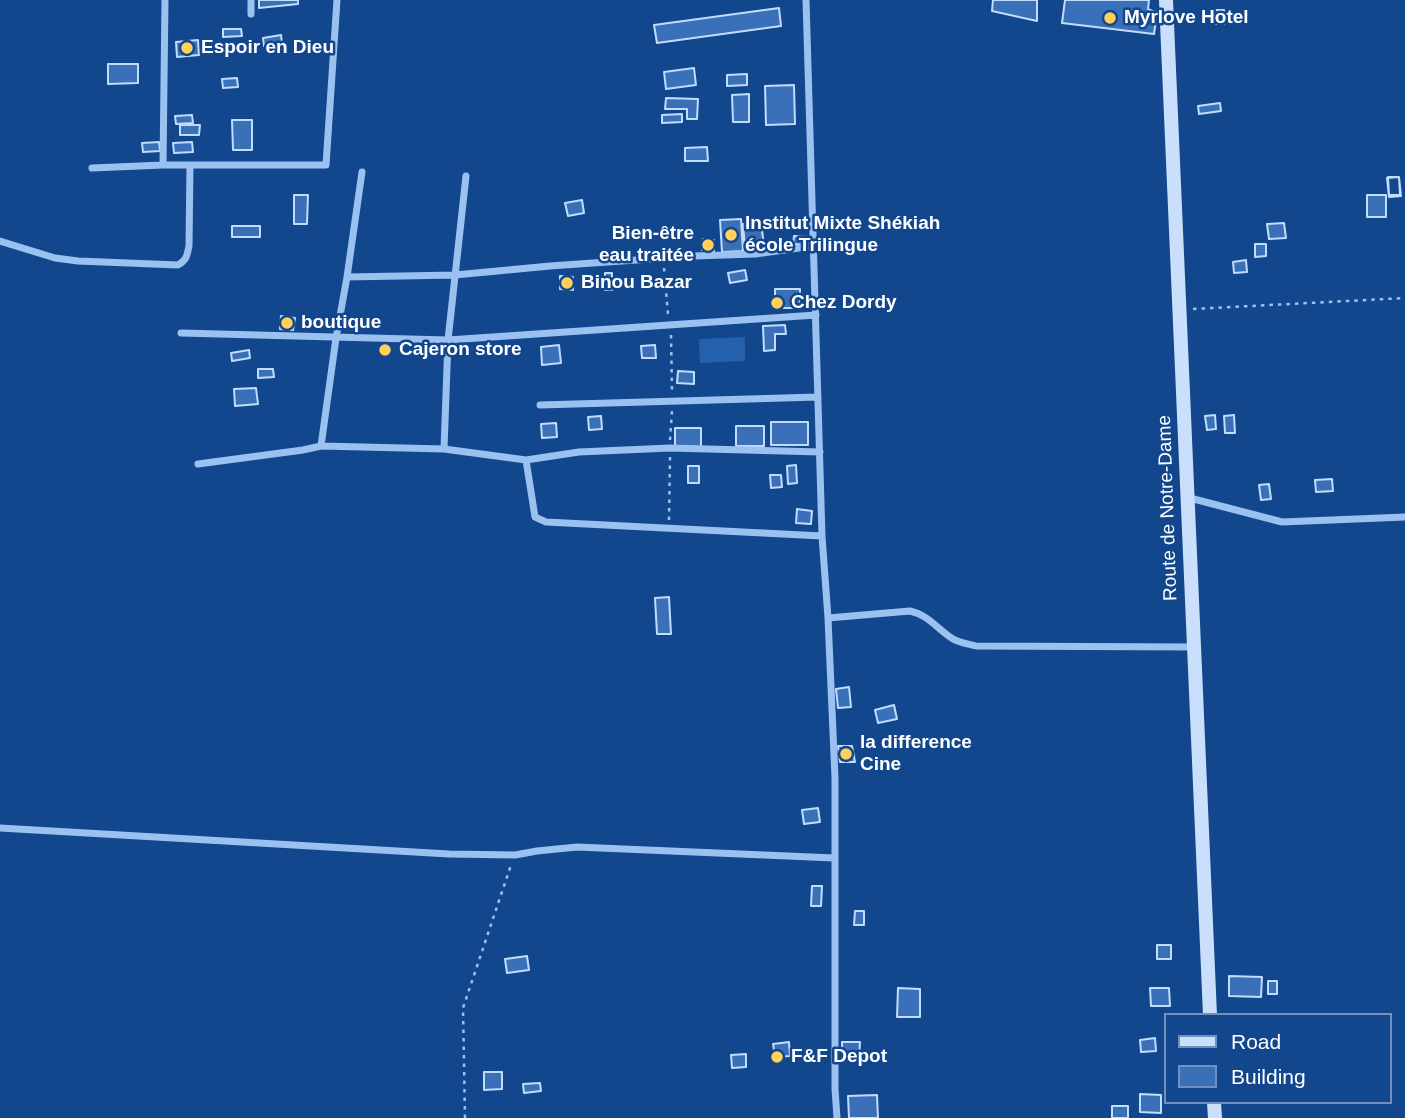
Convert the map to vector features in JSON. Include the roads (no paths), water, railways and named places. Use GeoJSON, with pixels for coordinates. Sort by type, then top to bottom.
{"type":"FeatureCollection","features":[{"type":"Feature","properties":{"kind":"street"},"geometry":{"type":"LineString","coordinates":[[163,164],[165,0]]}},
{"type":"Feature","properties":{"kind":"street"},"geometry":{"type":"LineString","coordinates":[[251,0],[251,14]]}},
{"type":"Feature","properties":{"kind":"street"},"geometry":{"type":"LineString","coordinates":[[92,168],[163,164],[326,165],[337,0]]}},
{"type":"Feature","properties":{"kind":"street"},"geometry":{"type":"LineString","coordinates":[[806,0],[822,536],[835,778],[837,1118]]}},
{"type":"Feature","properties":{"kind":"street","name":"Route de Notre-Dame"},"geometry":{"type":"LineString","coordinates":[[1166,0],[1210,1013]]}},
{"type":"Feature","properties":{"kind":"street"},"geometry":{"type":"LineString","coordinates":[[0,241],[42,254],[78,261],[178,265],[184,261],[189,246],[190,164]]}},
{"type":"Feature","properties":{"kind":"street"},"geometry":{"type":"LineString","coordinates":[[321,446],[362,172]]}},
{"type":"Feature","properties":{"kind":"street"},"geometry":{"type":"LineString","coordinates":[[444,449],[448,340],[466,176]]}},
{"type":"Feature","properties":{"kind":"street"},"geometry":{"type":"LineString","coordinates":[[347,276],[455,275],[550,265],[755,254],[814,246]]}},
{"type":"Feature","properties":{"kind":"street"},"geometry":{"type":"LineString","coordinates":[[181,333],[448,340],[816,315]]}},
{"type":"Feature","properties":{"kind":"street"},"geometry":{"type":"LineString","coordinates":[[540,405],[818,397]]}},
{"type":"Feature","properties":{"kind":"street"},"geometry":{"type":"LineString","coordinates":[[198,464],[321,446],[444,449],[526,460],[579,452],[670,448],[820,452]]}},
{"type":"Feature","properties":{"kind":"street"},"geometry":{"type":"LineString","coordinates":[[526,460],[534,517],[546,522],[822,536]]}},
{"type":"Feature","properties":{"kind":"street"},"geometry":{"type":"LineString","coordinates":[[1186,497],[1290,523],[1405,517]]}},
{"type":"Feature","properties":{"kind":"street"},"geometry":{"type":"LineString","coordinates":[[828,618],[910,611],[926,617],[954,640],[976,646],[1193,647]]}},
{"type":"Feature","properties":{"kind":"street"},"geometry":{"type":"LineString","coordinates":[[0,828],[449,854],[515,855],[577,847],[834,858]]}},
{"type":"Feature","properties":{"kind":"place","name":"Myrlove Hotel"},"geometry":{"type":"Point","coordinates":[1110,18]}},
{"type":"Feature","properties":{"kind":"place","name":"Espoir en Dieu"},"geometry":{"type":"Point","coordinates":[187,48]}},
{"type":"Feature","properties":{"kind":"place","name":"Institut Mixte Shékiah école Trilingue"},"geometry":{"type":"Point","coordinates":[731,235]}},
{"type":"Feature","properties":{"kind":"place","name":"Bien-être eau traitée"},"geometry":{"type":"Point","coordinates":[708,245]}},
{"type":"Feature","properties":{"kind":"place","name":"Binou Bazar"},"geometry":{"type":"Point","coordinates":[567,283]}},
{"type":"Feature","properties":{"kind":"place","name":"Chez Dordy"},"geometry":{"type":"Point","coordinates":[777,303]}},
{"type":"Feature","properties":{"kind":"place","name":"boutique"},"geometry":{"type":"Point","coordinates":[287,323]}},
{"type":"Feature","properties":{"kind":"place","name":"Cajeron store"},"geometry":{"type":"Point","coordinates":[385,350]}},
{"type":"Feature","properties":{"kind":"place","name":"la difference Cine"},"geometry":{"type":"Point","coordinates":[846,754]}},
{"type":"Feature","properties":{"kind":"place","name":"F&F Depot"},"geometry":{"type":"Point","coordinates":[777,1057]}}]}
